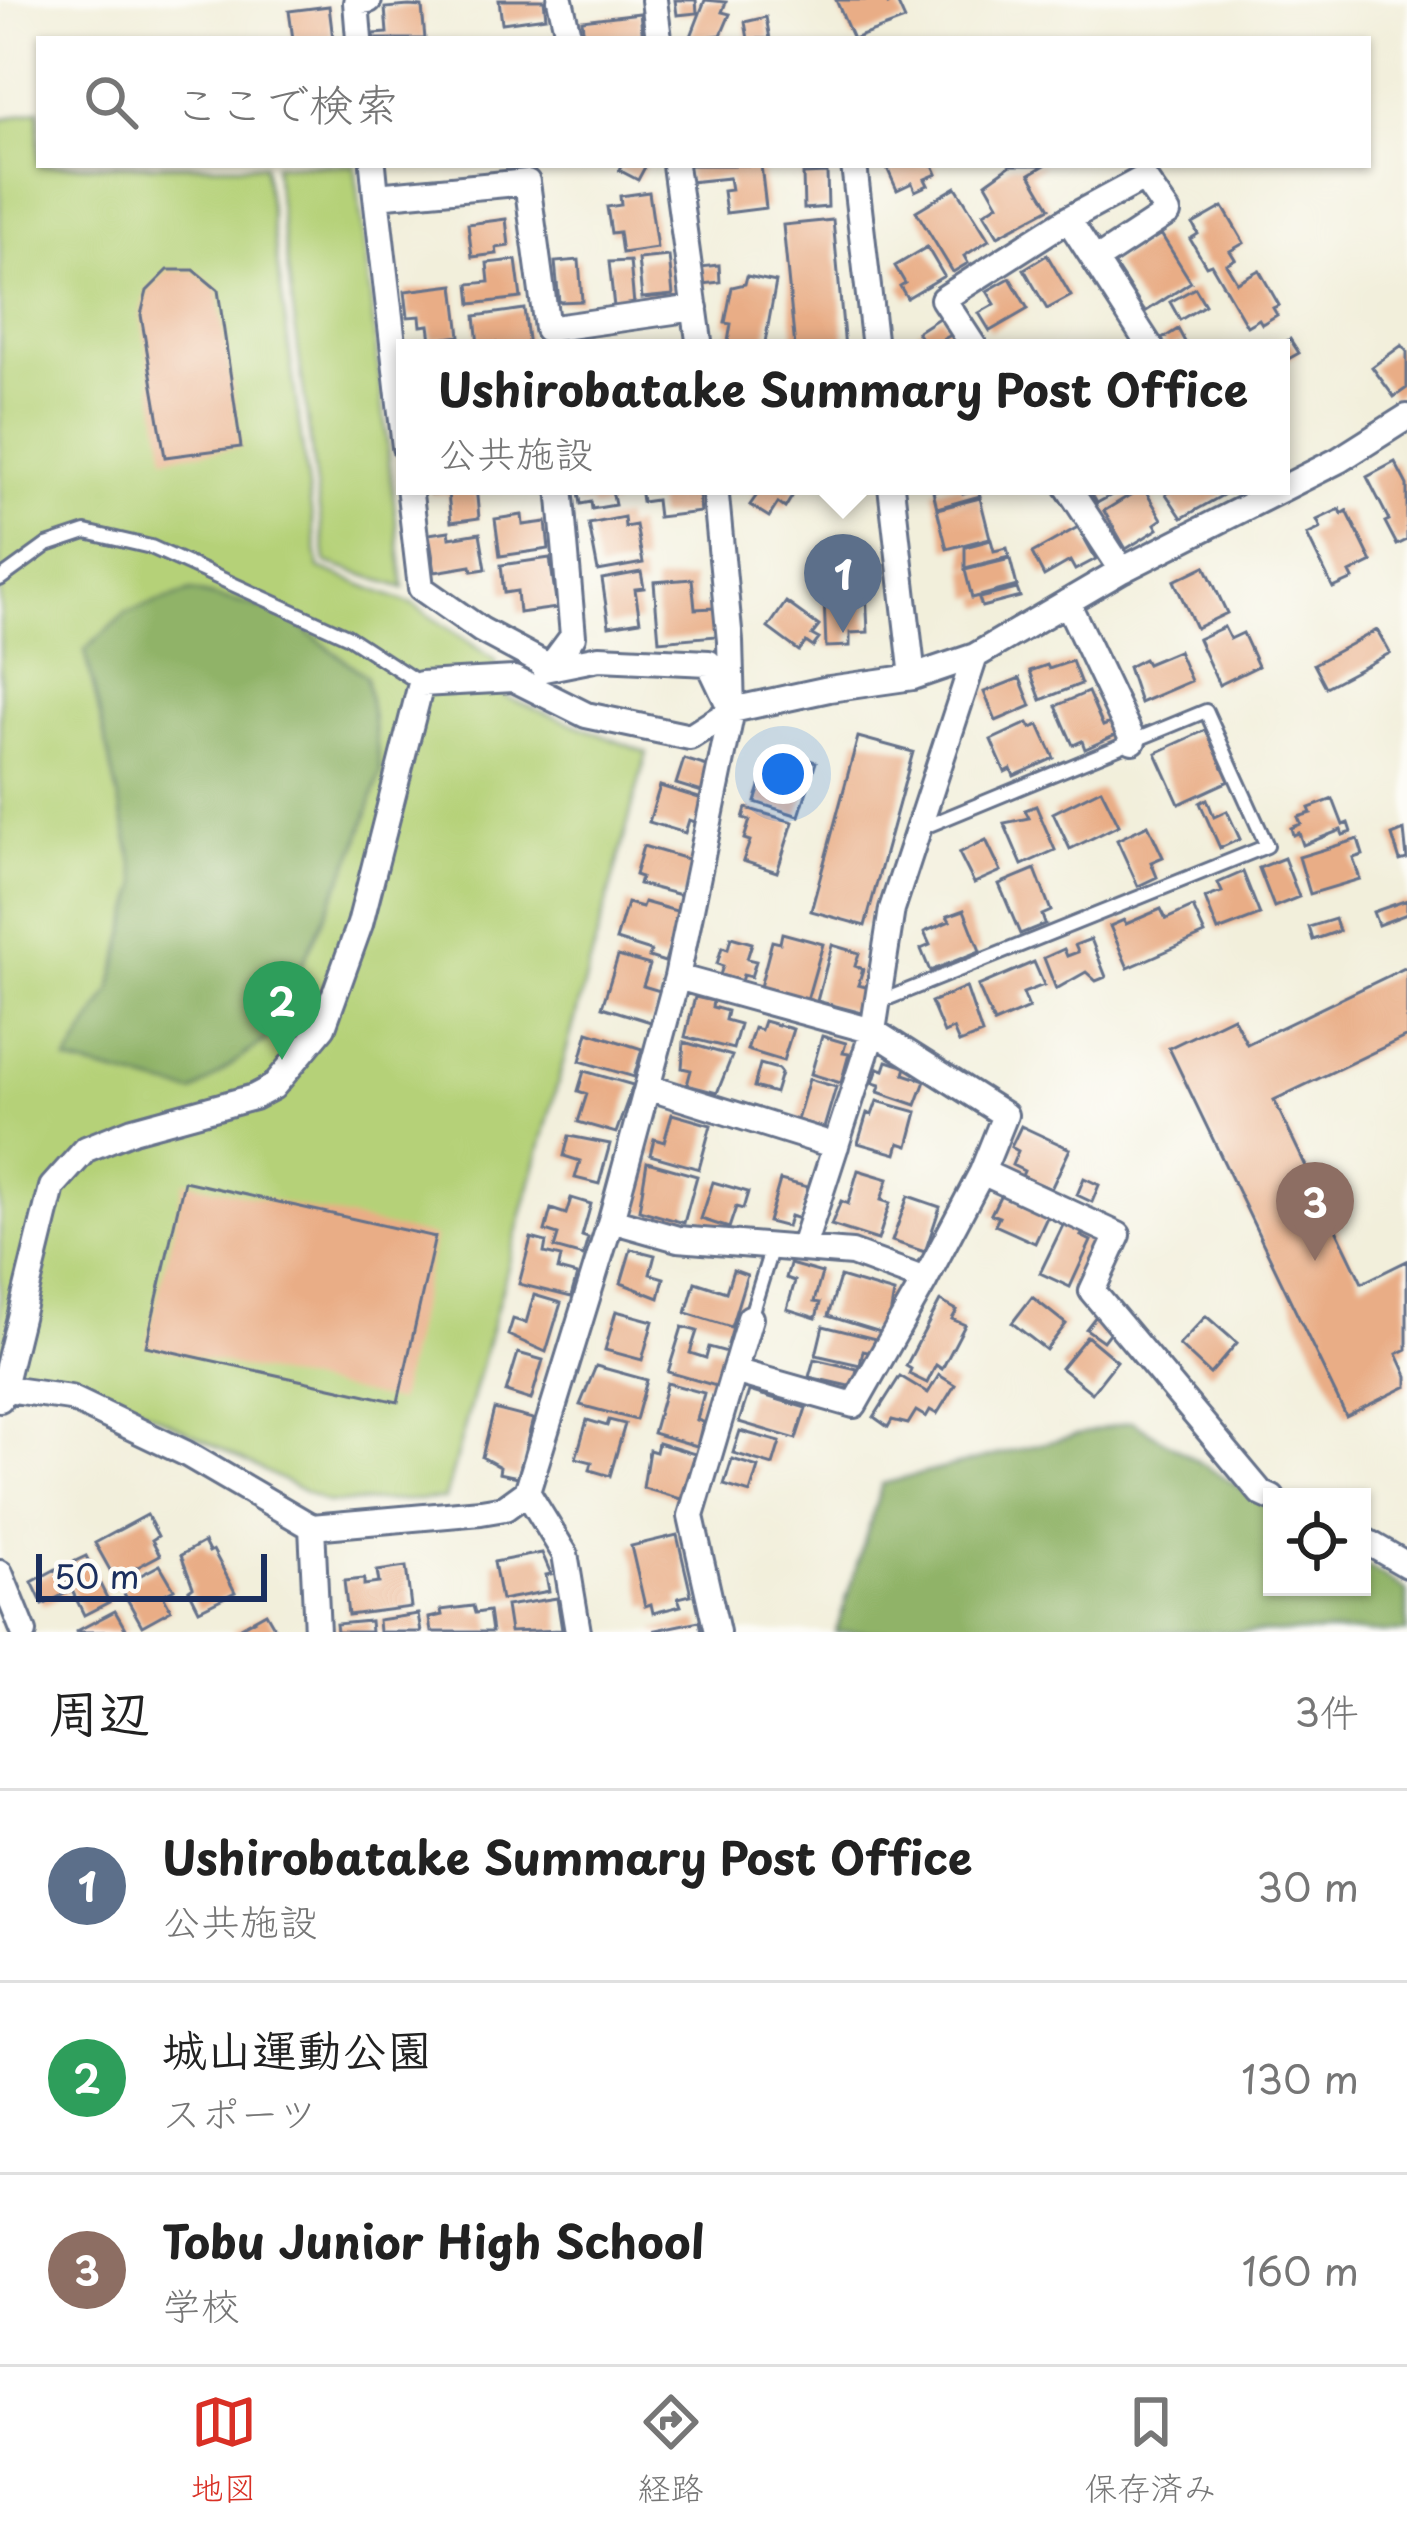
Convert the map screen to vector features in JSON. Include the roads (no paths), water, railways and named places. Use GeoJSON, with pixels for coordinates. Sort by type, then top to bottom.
{"type":"FeatureCollection","features":[{"type":"Feature","properties":{"kind":"street"},"geometry":{"type":"LineString","coordinates":[[359,36],[356,2],[369,0]]}},
{"type":"Feature","properties":{"kind":"street"},"geometry":{"type":"LineString","coordinates":[[560,0],[568,36]]}},
{"type":"Feature","properties":{"kind":"street"},"geometry":{"type":"LineString","coordinates":[[653,0],[658,36]]}},
{"type":"Feature","properties":{"kind":"street"},"geometry":{"type":"LineString","coordinates":[[373,168],[396,369]]}},
{"type":"Feature","properties":{"kind":"street"},"geometry":{"type":"LineString","coordinates":[[675,168],[699,339]]}},
{"type":"Feature","properties":{"kind":"street"},"geometry":{"type":"LineString","coordinates":[[854,168],[874,339]]}},
{"type":"Feature","properties":{"kind":"street"},"geometry":{"type":"LineString","coordinates":[[969,339],[943,298],[1068,219],[1144,178],[1168,213],[1095,260]]}},
{"type":"Feature","properties":{"kind":"street"},"geometry":{"type":"LineString","coordinates":[[376,196],[527,182],[547,339],[694,308]]}},
{"type":"Feature","properties":{"kind":"street"},"geometry":{"type":"LineString","coordinates":[[1068,219],[1145,339]]}},
{"type":"Feature","properties":{"kind":"street"},"geometry":{"type":"LineString","coordinates":[[1290,478],[1339,460],[1407,417]]}},
{"type":"Feature","properties":{"kind":"street"},"geometry":{"type":"LineString","coordinates":[[411,495],[421,588],[481,630],[550,667]]}},
{"type":"Feature","properties":{"kind":"street"},"geometry":{"type":"LineString","coordinates":[[550,667],[573,636],[561,495]]}},
{"type":"Feature","properties":{"kind":"street"},"geometry":{"type":"LineString","coordinates":[[716,495],[732,710],[677,977],[611,1220],[527,1492],[505,1508],[481,1512],[312,1527],[185,1453],[70,1398],[1,1392],[52,1187],[86,1149],[273,1087],[323,1027],[360,925],[421,684],[514,680],[599,658],[709,662],[732,710]]}},
{"type":"Feature","properties":{"kind":"street"},"geometry":{"type":"LineString","coordinates":[[892,495],[913,677]]}},
{"type":"Feature","properties":{"kind":"street"},"geometry":{"type":"LineString","coordinates":[[1072,495],[1122,570]]}},
{"type":"Feature","properties":{"kind":"street"},"geometry":{"type":"LineString","coordinates":[[514,680],[586,715],[690,737],[732,710],[913,677],[976,656],[1245,495]]}},
{"type":"Feature","properties":{"kind":"street"},"geometry":{"type":"LineString","coordinates":[[1067,602],[1133,741]]}},
{"type":"Feature","properties":{"kind":"street"},"geometry":{"type":"LineString","coordinates":[[802,1247],[873,1031],[892,909],[976,656]]}},
{"type":"Feature","properties":{"kind":"street"},"geometry":{"type":"LineString","coordinates":[[677,977],[873,1031],[1004,1115],[982,1172],[854,1405],[734,1371]]}},
{"type":"Feature","properties":{"kind":"street"},"geometry":{"type":"LineString","coordinates":[[647,1087],[836,1146]]}},
{"type":"Feature","properties":{"kind":"street"},"geometry":{"type":"LineString","coordinates":[[982,1172],[1118,1235],[1092,1291],[1263,1494]]}},
{"type":"Feature","properties":{"kind":"street"},"geometry":{"type":"LineString","coordinates":[[611,1220],[678,1239],[852,1253],[925,1280]]}},
{"type":"Feature","properties":{"kind":"street"},"geometry":{"type":"LineString","coordinates":[[717,1632],[691,1516],[750,1318]]}},
{"type":"Feature","properties":{"kind":"street"},"geometry":{"type":"LineString","coordinates":[[527,1492],[565,1554],[578,1632]]}},
{"type":"Feature","properties":{"kind":"street"},"geometry":{"type":"LineString","coordinates":[[312,1527],[317,1632]]}},
{"type":"Feature","properties":{"kind":"street"},"geometry":{"type":"LineString","coordinates":[[1371,1544],[1407,1565]]}},
{"type":"Feature","properties":{"kind":"street"},"geometry":{"type":"LineString","coordinates":[[0,1573],[24,1632]]}},
{"type":"Feature","properties":{"kind":"lane"},"geometry":{"type":"LineString","coordinates":[[0,579],[46,545],[86,532],[152,547],[347,636],[421,684]]}},
{"type":"Feature","properties":{"kind":"lane"},"geometry":{"type":"LineString","coordinates":[[878,1002],[1267,846],[1206,711],[918,829]]}},
{"type":"Feature","properties":{"kind":"lane"},"geometry":{"type":"LineString","coordinates":[[750,1318],[772,1246]]}},
{"type":"Feature","properties":{"kind":"place","name":"Ushirobatake Summary Post Office"},"geometry":{"type":"Point","coordinates":[843,633]}},
{"type":"Feature","properties":{"kind":"place","name":"城山運動公園"},"geometry":{"type":"Point","coordinates":[282,1060]}},
{"type":"Feature","properties":{"kind":"place","name":"Tobu Junior High School"},"geometry":{"type":"Point","coordinates":[1315,1261]}}]}
